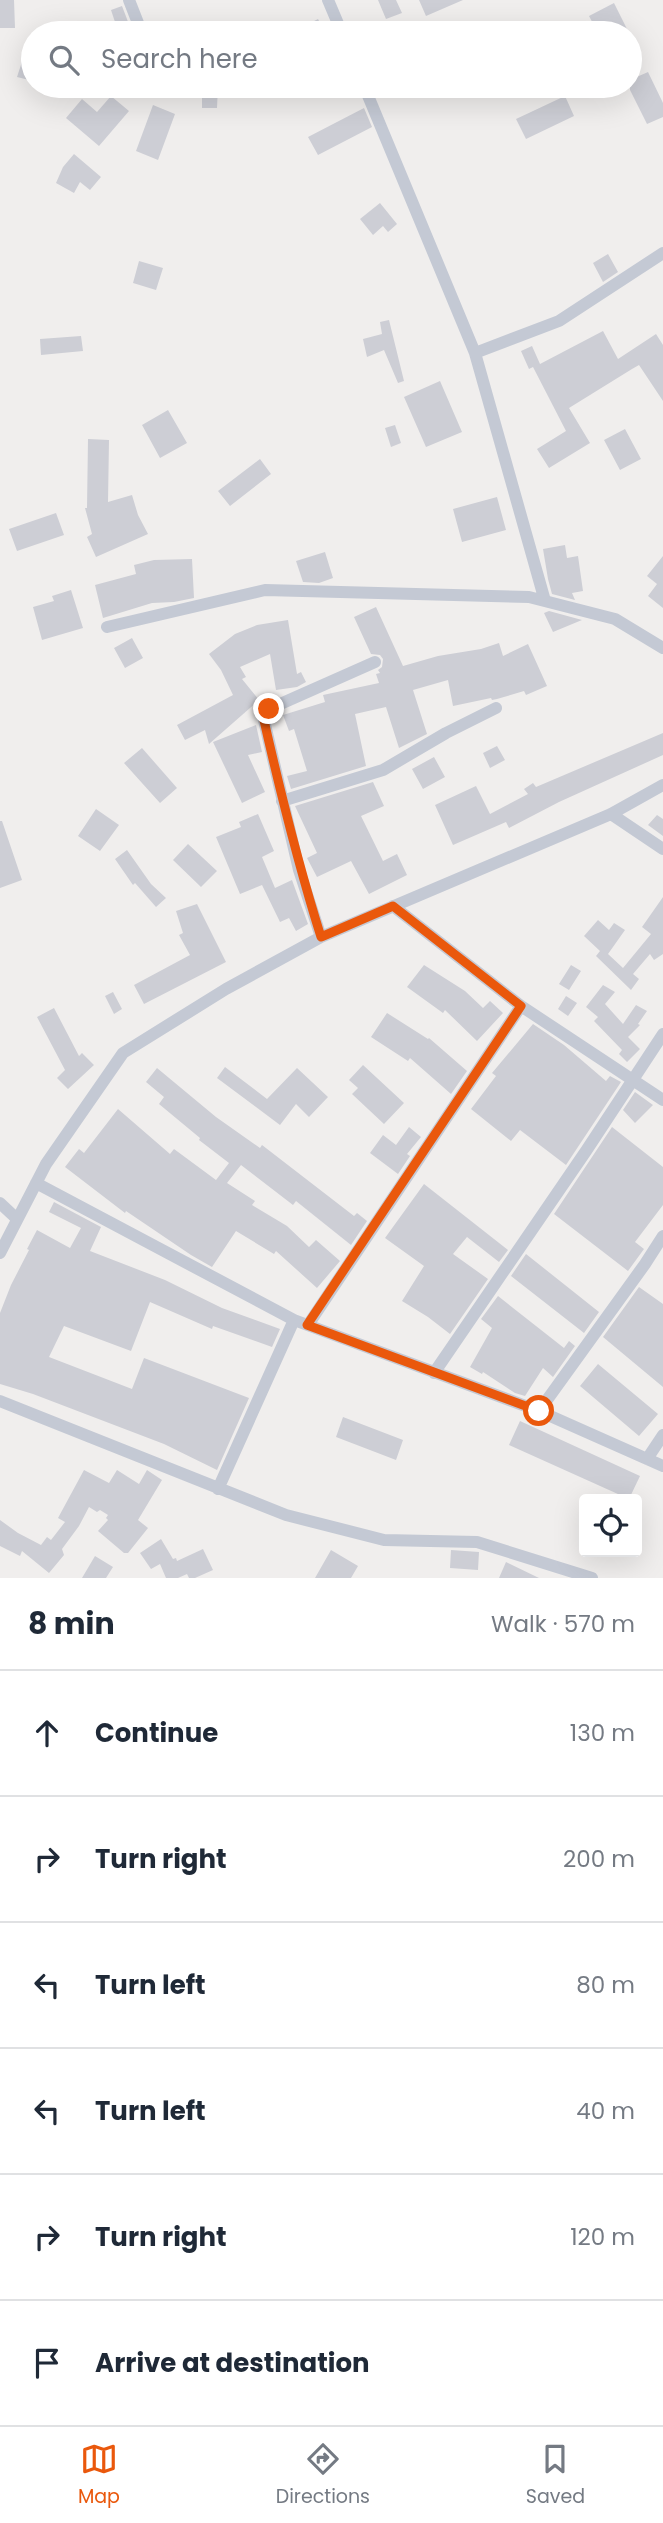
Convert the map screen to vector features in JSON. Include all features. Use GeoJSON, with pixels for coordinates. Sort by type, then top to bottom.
{"type":"FeatureCollection","features":[{"type":"Feature","properties":{"kind":"street"},"geometry":{"type":"LineString","coordinates":[[129,0],[137,21]]}},
{"type":"Feature","properties":{"kind":"street"},"geometry":{"type":"LineString","coordinates":[[328,0],[337,21]]}},
{"type":"Feature","properties":{"kind":"street"},"geometry":{"type":"LineString","coordinates":[[369,98],[475,353],[545,601]]}},
{"type":"Feature","properties":{"kind":"street"},"geometry":{"type":"LineString","coordinates":[[475,353],[559,321],[663,253]]}},
{"type":"Feature","properties":{"kind":"street"},"geometry":{"type":"LineString","coordinates":[[107,627],[265,590],[529,597],[615,620],[663,648]]}},
{"type":"Feature","properties":{"kind":"street"},"geometry":{"type":"LineString","coordinates":[[321,937],[299,870],[263,716],[269,709],[375,662]]}},
{"type":"Feature","properties":{"kind":"street"},"geometry":{"type":"LineString","coordinates":[[282,801],[383,770],[446,733],[496,708]]}},
{"type":"Feature","properties":{"kind":"street"},"geometry":{"type":"LineString","coordinates":[[0,1253],[36,1183],[74,1122],[123,1053],[226,989],[321,937],[611,814],[663,785]]}},
{"type":"Feature","properties":{"kind":"street"},"geometry":{"type":"LineString","coordinates":[[611,814],[663,849]]}},
{"type":"Feature","properties":{"kind":"street"},"geometry":{"type":"LineString","coordinates":[[393,906],[521,1006],[663,1100]]}},
{"type":"Feature","properties":{"kind":"street"},"geometry":{"type":"LineString","coordinates":[[307,1325],[521,1006]]}},
{"type":"Feature","properties":{"kind":"street"},"geometry":{"type":"LineString","coordinates":[[434,1373],[663,1034]]}},
{"type":"Feature","properties":{"kind":"street"},"geometry":{"type":"LineString","coordinates":[[36,1183],[294,1320],[539,1411],[663,1466]]}},
{"type":"Feature","properties":{"kind":"street"},"geometry":{"type":"LineString","coordinates":[[0,1203],[17,1219]]}},
{"type":"Feature","properties":{"kind":"street"},"geometry":{"type":"LineString","coordinates":[[539,1411],[663,1236]]}},
{"type":"Feature","properties":{"kind":"street"},"geometry":{"type":"LineString","coordinates":[[218,1489],[294,1320]]}},
{"type":"Feature","properties":{"kind":"street"},"geometry":{"type":"LineString","coordinates":[[0,1401],[286,1515],[384,1540],[477,1542],[592,1578]]}},
{"type":"Feature","properties":{"kind":"street"},"geometry":{"type":"LineString","coordinates":[[647,1459],[663,1435]]}},
{"type":"Feature","properties":{"kind":"building"},"geometry":{"type":"Polygon","coordinates":[[[0,0],[14,0],[15,28],[0,28],[0,0]]]}},
{"type":"Feature","properties":{"kind":"building"},"geometry":{"type":"Polygon","coordinates":[[[378,0],[396,0],[402,13],[386,19],[378,0]]]}},
{"type":"Feature","properties":{"kind":"building"},"geometry":{"type":"Polygon","coordinates":[[[419,0],[463,0],[426,16],[419,0]]]}},
{"type":"Feature","properties":{"kind":"building"},"geometry":{"type":"Polygon","coordinates":[[[614,3],[623,21],[592,21],[589,16],[614,3]]]}},
{"type":"Feature","properties":{"kind":"building"},"geometry":{"type":"Polygon","coordinates":[[[122,6],[128,21],[115,21],[111,10],[122,6]]]}},
{"type":"Feature","properties":{"kind":"building"},"geometry":{"type":"Polygon","coordinates":[[[648,72],[663,103],[663,117],[647,124],[634,98],[642,98],[642,75],[648,72]]]}},
{"type":"Feature","properties":{"kind":"building"},"geometry":{"type":"Polygon","coordinates":[[[109,98],[113,98],[129,111],[99,146],[66,118],[82,99],[97,112],[109,98]]]}},
{"type":"Feature","properties":{"kind":"building"},"geometry":{"type":"Polygon","coordinates":[[[202,98],[217,98],[217,108],[202,108],[202,98]]]}},
{"type":"Feature","properties":{"kind":"building"},"geometry":{"type":"Polygon","coordinates":[[[561,98],[566,98],[574,116],[526,139],[516,119],[561,98]]]}},
{"type":"Feature","properties":{"kind":"building"},"geometry":{"type":"Polygon","coordinates":[[[153,105],[175,114],[158,160],[136,151],[153,105]]]}},
{"type":"Feature","properties":{"kind":"building"},"geometry":{"type":"Polygon","coordinates":[[[364,108],[372,127],[318,155],[308,137],[364,108]]]}},
{"type":"Feature","properties":{"kind":"building"},"geometry":{"type":"Polygon","coordinates":[[[74,154],[101,177],[90,190],[80,182],[74,193],[56,183],[63,167],[74,154]]]}},
{"type":"Feature","properties":{"kind":"building"},"geometry":{"type":"Polygon","coordinates":[[[380,203],[397,224],[388,232],[383,226],[373,235],[360,219],[380,203]]]}},
{"type":"Feature","properties":{"kind":"building"},"geometry":{"type":"Polygon","coordinates":[[[608,254],[618,272],[603,282],[593,263],[608,254]]]}},
{"type":"Feature","properties":{"kind":"building"},"geometry":{"type":"Polygon","coordinates":[[[139,261],[163,268],[156,290],[133,283],[139,261]]]}},
{"type":"Feature","properties":{"kind":"building"},"geometry":{"type":"Polygon","coordinates":[[[389,320],[404,381],[398,383],[384,350],[367,357],[363,339],[382,334],[380,322],[389,320]]]}},
{"type":"Feature","properties":{"kind":"building"},"geometry":{"type":"Polygon","coordinates":[[[603,331],[618,359],[656,334],[663,345],[663,401],[639,365],[632,369],[569,408],[590,443],[549,468],[537,449],[566,431],[533,367],[529,369],[521,351],[532,346],[540,364],[603,331]]]}},
{"type":"Feature","properties":{"kind":"building"},"geometry":{"type":"Polygon","coordinates":[[[81,336],[83,351],[41,355],[40,339],[81,336]]]}},
{"type":"Feature","properties":{"kind":"building"},"geometry":{"type":"Polygon","coordinates":[[[440,381],[462,432],[426,447],[404,397],[440,381]]]}},
{"type":"Feature","properties":{"kind":"building"},"geometry":{"type":"Polygon","coordinates":[[[168,410],[187,443],[160,458],[142,425],[168,410]]]}},
{"type":"Feature","properties":{"kind":"building"},"geometry":{"type":"Polygon","coordinates":[[[395,425],[401,443],[391,447],[385,428],[395,425]]]}},
{"type":"Feature","properties":{"kind":"building"},"geometry":{"type":"Polygon","coordinates":[[[625,429],[641,459],[620,470],[604,440],[625,429]]]}},
{"type":"Feature","properties":{"kind":"building"},"geometry":{"type":"Polygon","coordinates":[[[88,439],[109,440],[108,502],[132,495],[148,534],[96,557],[87,537],[92,534],[85,508],[88,439]]]}},
{"type":"Feature","properties":{"kind":"building"},"geometry":{"type":"Polygon","coordinates":[[[260,459],[271,474],[230,506],[218,491],[260,459]]]}},
{"type":"Feature","properties":{"kind":"building"},"geometry":{"type":"Polygon","coordinates":[[[497,497],[506,530],[462,542],[453,509],[497,497]]]}},
{"type":"Feature","properties":{"kind":"building"},"geometry":{"type":"Polygon","coordinates":[[[56,513],[64,535],[17,551],[9,529],[56,513]]]}},
{"type":"Feature","properties":{"kind":"building"},"geometry":{"type":"Polygon","coordinates":[[[565,545],[567,558],[578,556],[583,591],[572,593],[575,600],[552,594],[548,579],[543,549],[565,545]]]}},
{"type":"Feature","properties":{"kind":"building"},"geometry":{"type":"Polygon","coordinates":[[[325,552],[333,578],[319,583],[303,582],[296,561],[325,552]]]}},
{"type":"Feature","properties":{"kind":"building"},"geometry":{"type":"Polygon","coordinates":[[[663,556],[663,608],[648,596],[657,584],[647,576],[663,556]]]}},
{"type":"Feature","properties":{"kind":"building"},"geometry":{"type":"Polygon","coordinates":[[[192,559],[194,598],[152,603],[103,618],[95,585],[136,574],[134,565],[154,560],[192,559]]]}},
{"type":"Feature","properties":{"kind":"building"},"geometry":{"type":"Polygon","coordinates":[[[71,590],[83,628],[42,640],[33,607],[54,601],[52,596],[71,590]]]}},
{"type":"Feature","properties":{"kind":"building"},"geometry":{"type":"Polygon","coordinates":[[[376,607],[403,666],[499,643],[503,656],[528,644],[547,686],[526,695],[524,691],[497,699],[453,706],[448,680],[413,690],[427,734],[399,748],[386,707],[355,714],[366,766],[291,789],[287,776],[307,771],[294,729],[289,731],[283,715],[325,702],[323,695],[379,683],[376,674],[380,673],[378,670],[382,667],[383,659],[380,655],[371,654],[354,617],[376,607]]]}},
{"type":"Feature","properties":{"kind":"building"},"geometry":{"type":"Polygon","coordinates":[[[549,611],[582,620],[553,632],[544,613],[549,611]]]}},
{"type":"Feature","properties":{"kind":"building"},"geometry":{"type":"Polygon","coordinates":[[[288,620],[297,674],[301,672],[306,682],[297,687],[276,690],[270,654],[240,667],[246,677],[242,679],[259,700],[209,744],[205,730],[185,740],[177,725],[233,695],[221,670],[209,654],[235,634],[257,625],[288,620]]]}},
{"type":"Feature","properties":{"kind":"building"},"geometry":{"type":"Polygon","coordinates":[[[132,638],[143,658],[125,668],[114,648],[132,638]]]}},
{"type":"Feature","properties":{"kind":"building"},"geometry":{"type":"Polygon","coordinates":[[[256,725],[262,752],[248,755],[265,792],[242,803],[213,742],[256,725]]]}},
{"type":"Feature","properties":{"kind":"building"},"geometry":{"type":"Polygon","coordinates":[[[663,733],[663,755],[509,828],[506,822],[453,845],[435,805],[476,786],[490,814],[528,794],[524,789],[533,783],[536,787],[663,733]]]}},
{"type":"Feature","properties":{"kind":"building"},"geometry":{"type":"Polygon","coordinates":[[[497,746],[505,760],[490,768],[483,753],[497,746]]]}},
{"type":"Feature","properties":{"kind":"building"},"geometry":{"type":"Polygon","coordinates":[[[142,748],[177,788],[160,803],[124,763],[142,748]]]}},
{"type":"Feature","properties":{"kind":"building"},"geometry":{"type":"Polygon","coordinates":[[[434,757],[445,777],[423,789],[412,769],[434,757]]]}},
{"type":"Feature","properties":{"kind":"building"},"geometry":{"type":"Polygon","coordinates":[[[373,782],[384,806],[361,816],[383,861],[397,854],[407,875],[369,894],[351,861],[317,877],[307,858],[317,853],[295,806],[373,782]]]}},
{"type":"Feature","properties":{"kind":"building"},"geometry":{"type":"Polygon","coordinates":[[[96,809],[119,825],[100,851],[78,836],[96,809]]]}},
{"type":"Feature","properties":{"kind":"building"},"geometry":{"type":"Polygon","coordinates":[[[258,814],[274,851],[262,857],[275,888],[292,880],[308,924],[296,931],[289,918],[280,922],[262,885],[240,894],[216,837],[241,827],[239,822],[258,814]]]}},
{"type":"Feature","properties":{"kind":"building"},"geometry":{"type":"Polygon","coordinates":[[[657,815],[663,819],[663,836],[648,825],[657,815]]]}},
{"type":"Feature","properties":{"kind":"building"},"geometry":{"type":"Polygon","coordinates":[[[0,821],[22,880],[0,888],[0,821]]]}},
{"type":"Feature","properties":{"kind":"building"},"geometry":{"type":"Polygon","coordinates":[[[188,844],[217,871],[201,887],[173,860],[188,844]]]}},
{"type":"Feature","properties":{"kind":"building"},"geometry":{"type":"Polygon","coordinates":[[[127,850],[151,884],[166,898],[156,907],[135,883],[133,885],[115,859],[127,850]]]}},
{"type":"Feature","properties":{"kind":"building"},"geometry":{"type":"Polygon","coordinates":[[[663,897],[663,954],[654,960],[650,954],[633,974],[639,979],[631,990],[596,956],[600,951],[584,936],[598,920],[609,930],[614,923],[625,930],[608,954],[623,968],[651,934],[642,927],[663,897]]]}},
{"type":"Feature","properties":{"kind":"building"},"geometry":{"type":"Polygon","coordinates":[[[197,904],[226,962],[144,1004],[134,985],[190,955],[179,935],[183,933],[176,911],[197,904]]]}},
{"type":"Feature","properties":{"kind":"building"},"geometry":{"type":"Polygon","coordinates":[[[424,965],[465,991],[483,1008],[490,1001],[503,1013],[477,1041],[445,1010],[443,1013],[407,987],[424,965]]]}},
{"type":"Feature","properties":{"kind":"building"},"geometry":{"type":"Polygon","coordinates":[[[571,965],[581,971],[569,990],[559,984],[571,965]]]}},
{"type":"Feature","properties":{"kind":"building"},"geometry":{"type":"Polygon","coordinates":[[[603,985],[615,992],[605,1004],[623,1024],[636,1005],[647,1011],[638,1024],[640,1025],[628,1037],[640,1049],[627,1062],[619,1054],[622,1050],[594,1021],[598,1017],[586,1007],[603,985]]]}},
{"type":"Feature","properties":{"kind":"building"},"geometry":{"type":"Polygon","coordinates":[[[113,992],[122,1009],[114,1014],[105,996],[113,992]]]}},
{"type":"Feature","properties":{"kind":"building"},"geometry":{"type":"Polygon","coordinates":[[[566,996],[577,1003],[568,1016],[558,1009],[566,996]]]}},
{"type":"Feature","properties":{"kind":"building"},"geometry":{"type":"Polygon","coordinates":[[[54,1008],[79,1056],[82,1053],[94,1065],[68,1089],[57,1078],[65,1070],[37,1017],[54,1008]]]}},
{"type":"Feature","properties":{"kind":"building"},"geometry":{"type":"Polygon","coordinates":[[[387,1013],[429,1038],[467,1071],[451,1094],[410,1058],[408,1061],[371,1037],[387,1013]]]}},
{"type":"Feature","properties":{"kind":"building"},"geometry":{"type":"Polygon","coordinates":[[[533,1024],[564,1045],[606,1081],[610,1076],[621,1082],[566,1165],[520,1130],[511,1141],[471,1109],[496,1076],[492,1073],[533,1024]]]}},
{"type":"Feature","properties":{"kind":"building"},"geometry":{"type":"Polygon","coordinates":[[[363,1065],[404,1103],[384,1124],[352,1094],[358,1088],[349,1080],[363,1065]]]}},
{"type":"Feature","properties":{"kind":"building"},"geometry":{"type":"Polygon","coordinates":[[[225,1067],[267,1099],[297,1068],[328,1097],[309,1117],[296,1104],[280,1125],[217,1078],[225,1067]]]}},
{"type":"Feature","properties":{"kind":"building"},"geometry":{"type":"Polygon","coordinates":[[[157,1068],[216,1117],[260,1148],[262,1145],[354,1216],[357,1213],[367,1221],[351,1245],[296,1201],[293,1205],[241,1165],[227,1183],[255,1201],[252,1205],[287,1226],[309,1247],[316,1240],[340,1261],[317,1288],[276,1251],[274,1254],[236,1231],[212,1267],[126,1211],[125,1213],[65,1167],[79,1149],[84,1153],[118,1109],[170,1154],[174,1149],[216,1180],[229,1163],[159,1104],[164,1097],[146,1082],[157,1068]]]}},
{"type":"Feature","properties":{"kind":"building"},"geometry":{"type":"Polygon","coordinates":[[[635,1092],[653,1105],[635,1123],[623,1110],[635,1092]]]}},
{"type":"Feature","properties":{"kind":"building"},"geometry":{"type":"Polygon","coordinates":[[[409,1127],[421,1137],[407,1154],[410,1156],[398,1174],[370,1153],[383,1135],[396,1145],[409,1127]]]}},
{"type":"Feature","properties":{"kind":"building"},"geometry":{"type":"Polygon","coordinates":[[[612,1127],[663,1167],[663,1205],[635,1242],[644,1249],[628,1271],[554,1214],[612,1127]]]}},
{"type":"Feature","properties":{"kind":"building"},"geometry":{"type":"Polygon","coordinates":[[[424,1184],[508,1250],[499,1262],[467,1237],[453,1254],[488,1279],[450,1334],[402,1301],[424,1266],[385,1238],[424,1184]]]}},
{"type":"Feature","properties":{"kind":"building"},"geometry":{"type":"Polygon","coordinates":[[[54,1202],[101,1227],[90,1251],[165,1280],[222,1308],[280,1329],[272,1347],[213,1326],[212,1329],[150,1302],[131,1351],[64,1326],[49,1357],[132,1389],[144,1358],[249,1398],[217,1470],[164,1444],[0,1384],[0,1313],[29,1250],[27,1249],[37,1230],[70,1248],[81,1228],[49,1212],[54,1202]]]}},
{"type":"Feature","properties":{"kind":"building"},"geometry":{"type":"Polygon","coordinates":[[[526,1254],[599,1312],[584,1333],[511,1276],[526,1254]]]}},
{"type":"Feature","properties":{"kind":"building"},"geometry":{"type":"Polygon","coordinates":[[[639,1287],[663,1304],[663,1387],[603,1337],[639,1287]]]}},
{"type":"Feature","properties":{"kind":"building"},"geometry":{"type":"Polygon","coordinates":[[[498,1296],[564,1348],[569,1341],[575,1346],[553,1377],[543,1368],[525,1396],[470,1367],[492,1328],[481,1319],[498,1296]]]}},
{"type":"Feature","properties":{"kind":"building"},"geometry":{"type":"Polygon","coordinates":[[[598,1364],[658,1414],[639,1436],[580,1386],[598,1364]]]}},
{"type":"Feature","properties":{"kind":"building"},"geometry":{"type":"Polygon","coordinates":[[[343,1417],[403,1440],[396,1460],[336,1437],[343,1417]]]}},
{"type":"Feature","properties":{"kind":"building"},"geometry":{"type":"Polygon","coordinates":[[[520,1421],[640,1476],[631,1494],[618,1494],[509,1445],[520,1421]]]}},
{"type":"Feature","properties":{"kind":"building"},"geometry":{"type":"Polygon","coordinates":[[[84,1470],[109,1483],[117,1470],[139,1484],[147,1470],[162,1480],[138,1520],[148,1528],[128,1553],[124,1553],[98,1531],[108,1520],[108,1515],[89,1507],[62,1549],[64,1555],[49,1573],[22,1551],[20,1556],[0,1546],[0,1520],[41,1545],[47,1537],[51,1540],[65,1522],[58,1518],[84,1470]]]}},
{"type":"Feature","properties":{"kind":"building"},"geometry":{"type":"Polygon","coordinates":[[[161,1539],[177,1561],[203,1549],[213,1570],[195,1578],[189,1578],[187,1574],[178,1578],[166,1578],[160,1564],[151,1569],[140,1553],[161,1539]]]}},
{"type":"Feature","properties":{"kind":"building"},"geometry":{"type":"Polygon","coordinates":[[[331,1550],[358,1566],[351,1578],[315,1578],[331,1550]]]}},
{"type":"Feature","properties":{"kind":"building"},"geometry":{"type":"Polygon","coordinates":[[[451,1550],[479,1552],[478,1570],[450,1568],[451,1550]]]}},
{"type":"Feature","properties":{"kind":"building"},"geometry":{"type":"Polygon","coordinates":[[[95,1556],[113,1567],[106,1578],[82,1578],[95,1556]]]}},
{"type":"Feature","properties":{"kind":"building"},"geometry":{"type":"Polygon","coordinates":[[[506,1562],[539,1578],[499,1578],[506,1562]]]}},
{"type":"Feature","properties":{"kind":"route"},"geometry":{"type":"LineString","coordinates":[[269,709],[263,716],[282,801],[299,870],[321,937],[393,906],[521,1006],[307,1325],[539,1411]]}}]}
